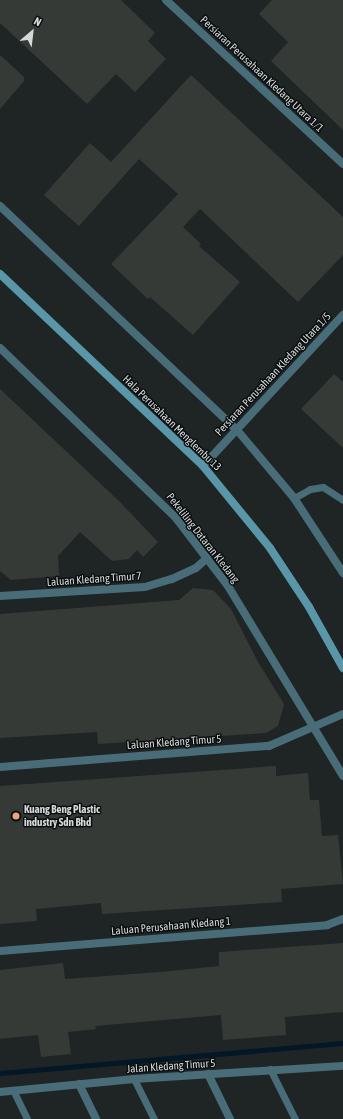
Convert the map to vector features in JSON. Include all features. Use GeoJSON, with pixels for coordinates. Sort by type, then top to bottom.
{"type":"FeatureCollection","features":[{"type":"Feature","properties":{"kind":"street","name":"Persiaran Perusahaan Kledang Utara 1/1"},"geometry":{"type":"LineString","coordinates":[[166,0],[343,164]]}},
{"type":"Feature","properties":{"kind":"street"},"geometry":{"type":"LineString","coordinates":[[0,206],[237,430],[294,498],[343,573]]}},
{"type":"Feature","properties":{"kind":"street","name":"Hala Perusahaan Menglembu 13"},"geometry":{"type":"LineString","coordinates":[[0,274],[203,466],[270,548],[309,607],[343,668]]}},
{"type":"Feature","properties":{"kind":"street","name":"Persiaran Perusahaan Kledang Utara 1/5"},"geometry":{"type":"LineString","coordinates":[[203,466],[343,315]]}},
{"type":"Feature","properties":{"kind":"street","name":"Pekeliling Dataran Kledang"},"geometry":{"type":"LineString","coordinates":[[0,348],[155,495],[207,558],[228,586],[315,726],[343,776]]}},
{"type":"Feature","properties":{"kind":"street","name":"Laluan Kledang Timur 7"},"geometry":{"type":"LineString","coordinates":[[0,596],[145,587],[172,579],[196,568],[207,558]]}},
{"type":"Feature","properties":{"kind":"street","name":"Laluan Kledang Timur 5"},"geometry":{"type":"LineString","coordinates":[[0,767],[269,746],[343,714]]}},
{"type":"Feature","properties":{"kind":"street","name":"Laluan Perusahaan Kledang 1"},"geometry":{"type":"LineString","coordinates":[[0,951],[327,925],[343,919]]}},
{"type":"Feature","properties":{"kind":"street","name":"Jalan Kledang Timur 5"},"geometry":{"type":"LineString","coordinates":[[0,1092],[134,1079],[270,1069],[342,1068]]}},
{"type":"Feature","properties":{"kind":"street"},"geometry":{"type":"LineString","coordinates":[[208,1074],[230,1119]]}},
{"type":"Feature","properties":{"kind":"street"},"geometry":{"type":"LineString","coordinates":[[79,1084],[96,1119]]}},
{"type":"Feature","properties":{"kind":"lane"},"geometry":{"type":"LineString","coordinates":[[294,498],[310,489],[323,487],[343,500]]}},
{"type":"Feature","properties":{"kind":"lane"},"geometry":{"type":"LineString","coordinates":[[270,1069],[295,1119]]}},
{"type":"Feature","properties":{"kind":"lane"},"geometry":{"type":"LineString","coordinates":[[134,1079],[154,1119]]}},
{"type":"Feature","properties":{"kind":"lane"},"geometry":{"type":"LineString","coordinates":[[13,1090],[27,1119]]}},
{"type":"Feature","properties":{"kind":"building"},"geometry":{"type":"Polygon","coordinates":[[[0,0],[121,0],[155,33],[148,41],[166,59],[135,92],[116,74],[87,104],[0,23],[0,0]]]}},
{"type":"Feature","properties":{"kind":"building"},"geometry":{"type":"Polygon","coordinates":[[[272,0],[343,0],[343,130],[271,61],[288,42],[259,14],[272,0]]]}},
{"type":"Feature","properties":{"kind":"building"},"geometry":{"type":"Polygon","coordinates":[[[0,55],[24,77],[24,81],[0,109],[0,55]]]}},
{"type":"Feature","properties":{"kind":"building"},"geometry":{"type":"Polygon","coordinates":[[[191,75],[343,217],[343,255],[298,302],[200,209],[183,227],[201,244],[199,246],[240,282],[193,335],[150,297],[148,299],[111,264],[178,194],[139,159],[79,226],[44,195],[90,143],[111,162],[191,75]]]}},
{"type":"Feature","properties":{"kind":"building"},"geometry":{"type":"Polygon","coordinates":[[[334,374],[343,382],[343,448],[301,409],[334,374]]]}},
{"type":"Feature","properties":{"kind":"building"},"geometry":{"type":"Polygon","coordinates":[[[0,389],[120,502],[158,542],[143,557],[137,550],[129,559],[112,561],[80,532],[58,556],[59,576],[11,580],[0,571],[0,389]]]}},
{"type":"Feature","properties":{"kind":"building"},"geometry":{"type":"Polygon","coordinates":[[[193,588],[213,590],[231,609],[258,662],[284,704],[278,726],[266,733],[98,744],[97,732],[0,738],[0,614],[179,600],[193,588]]]}},
{"type":"Feature","properties":{"kind":"building"},"geometry":{"type":"Polygon","coordinates":[[[276,766],[276,776],[308,773],[310,800],[319,800],[322,836],[338,835],[343,884],[281,889],[282,902],[102,914],[101,903],[36,909],[37,921],[0,924],[0,786],[276,766]]]}},
{"type":"Feature","properties":{"kind":"building"},"geometry":{"type":"Polygon","coordinates":[[[343,943],[343,1012],[285,1017],[286,1035],[223,1040],[221,1015],[95,1026],[96,1029],[68,1032],[71,1054],[41,1057],[38,1035],[0,1039],[0,970],[63,963],[65,979],[160,972],[219,966],[219,952],[343,943]]]}},
{"type":"Feature","properties":{"kind":"waterway"},"geometry":{"type":"LineString","coordinates":[[0,1073],[343,1043]]}},
{"type":"Feature","properties":{"kind":"place","name":"Kuang Beng Plastic industry Sdn Bhd"},"geometry":{"type":"Point","coordinates":[16,816]}}]}
